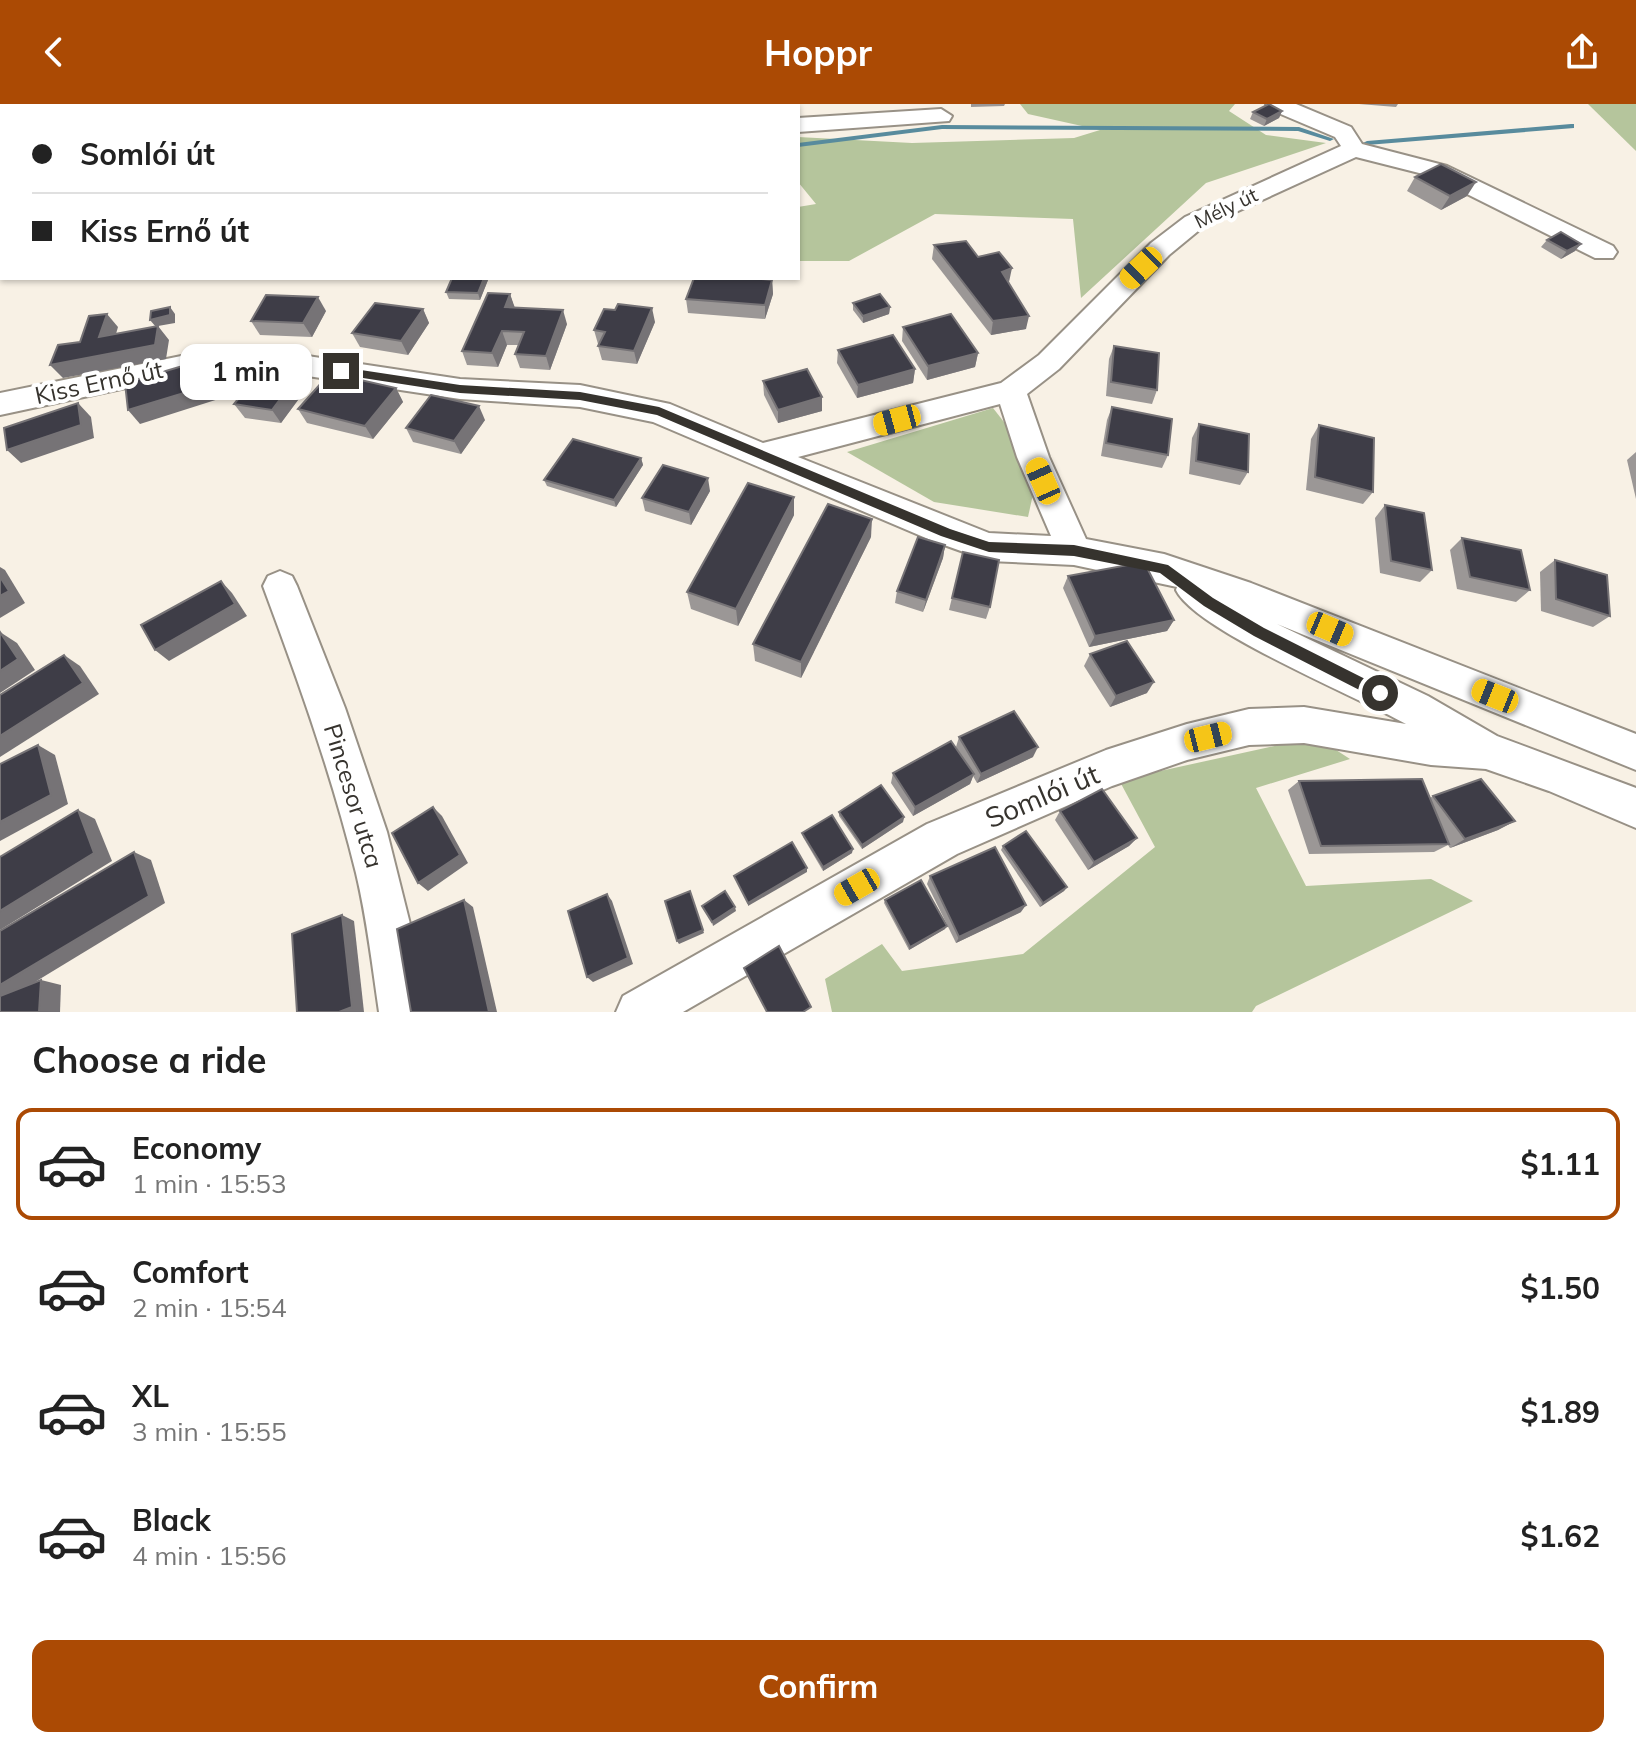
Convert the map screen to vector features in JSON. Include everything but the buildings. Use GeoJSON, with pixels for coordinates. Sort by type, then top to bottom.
{"type":"FeatureCollection","features":[{"type":"Feature","properties":{"kind":"street"},"geometry":{"type":"LineString","coordinates":[[1277,104],[1343,132],[1354,149],[1439,171],[1604,252]]}},
{"type":"Feature","properties":{"kind":"street"},"geometry":{"type":"LineString","coordinates":[[800,125],[941,116]]}},
{"type":"Feature","properties":{"kind":"street","name":"Mély út"},"geometry":{"type":"LineString","coordinates":[[1011,391],[1049,362],[1160,249],[1194,222],[1354,149]]}},
{"type":"Feature","properties":{"kind":"street","name":"Kiss Ernő út"},"geometry":{"type":"LineString","coordinates":[[0,404],[191,364],[281,362],[460,389],[580,396],[659,412],[945,532],[989,547],[1074,551]]}},
{"type":"Feature","properties":{"kind":"street"},"geometry":{"type":"LineString","coordinates":[[762,455],[1011,391],[1033,457],[1074,551]]}},
{"type":"Feature","properties":{"kind":"street","name":"Somlói út"},"geometry":{"type":"LineString","coordinates":[[1074,551],[1164,568],[1239,593],[1636,752]]}},
{"type":"Feature","properties":{"kind":"street","name":"Somlói út"},"geometry":{"type":"LineString","coordinates":[[1164,568],[1209,602],[1259,632],[1307,659],[1453,728],[1486,751]]}},
{"type":"Feature","properties":{"kind":"street","name":"Pincesor utca"},"geometry":{"type":"LineString","coordinates":[[280,586],[322,692],[374,861],[388,917],[402,1012]]}},
{"type":"Feature","properties":{"kind":"street","name":"Somlói út"},"geometry":{"type":"LineString","coordinates":[[639,1012],[942,839],[1106,769],[1187,742],[1249,727],[1304,725],[1431,747],[1486,751],[1581,784],[1636,808]]}},
{"type":"Feature","properties":{"kind":"green space"},"geometry":{"type":"Polygon","coordinates":[[[1020,104],[1235,104],[1229,111],[1266,135],[1326,143],[1206,183],[1081,298],[1073,219],[935,214],[849,261],[800,261],[800,207],[816,204],[800,184],[800,137],[912,143],[1074,138],[1100,130],[1028,114],[1020,104]]]}},
{"type":"Feature","properties":{"kind":"green space"},"geometry":{"type":"Polygon","coordinates":[[[1588,104],[1636,104],[1636,151],[1588,104]]]}},
{"type":"Feature","properties":{"kind":"green space"},"geometry":{"type":"Polygon","coordinates":[[[993,408],[1039,467],[1028,517],[934,502],[847,452],[993,408]]]}},
{"type":"Feature","properties":{"kind":"green space"},"geometry":{"type":"Polygon","coordinates":[[[1316,737],[1350,759],[1256,788],[1306,886],[1431,879],[1473,901],[1256,1006],[1252,1012],[832,1012],[825,979],[882,944],[902,971],[1023,954],[1155,847],[1119,780],[1316,737]]]}},
{"type":"Feature","properties":{"kind":"waterway"},"geometry":{"type":"LineString","coordinates":[[1367,143],[1571,126]]}},
{"type":"Feature","properties":{"kind":"waterway"},"geometry":{"type":"LineString","coordinates":[[800,145],[942,127],[1299,129],[1330,139]]}},
{"type":"Feature","properties":{"kind":"route"},"geometry":{"type":"LineString","coordinates":[[341,371],[460,389],[580,396],[659,412],[945,532],[989,547],[1074,551],[1164,568],[1209,602],[1259,632],[1307,659],[1380,693]]}}]}
